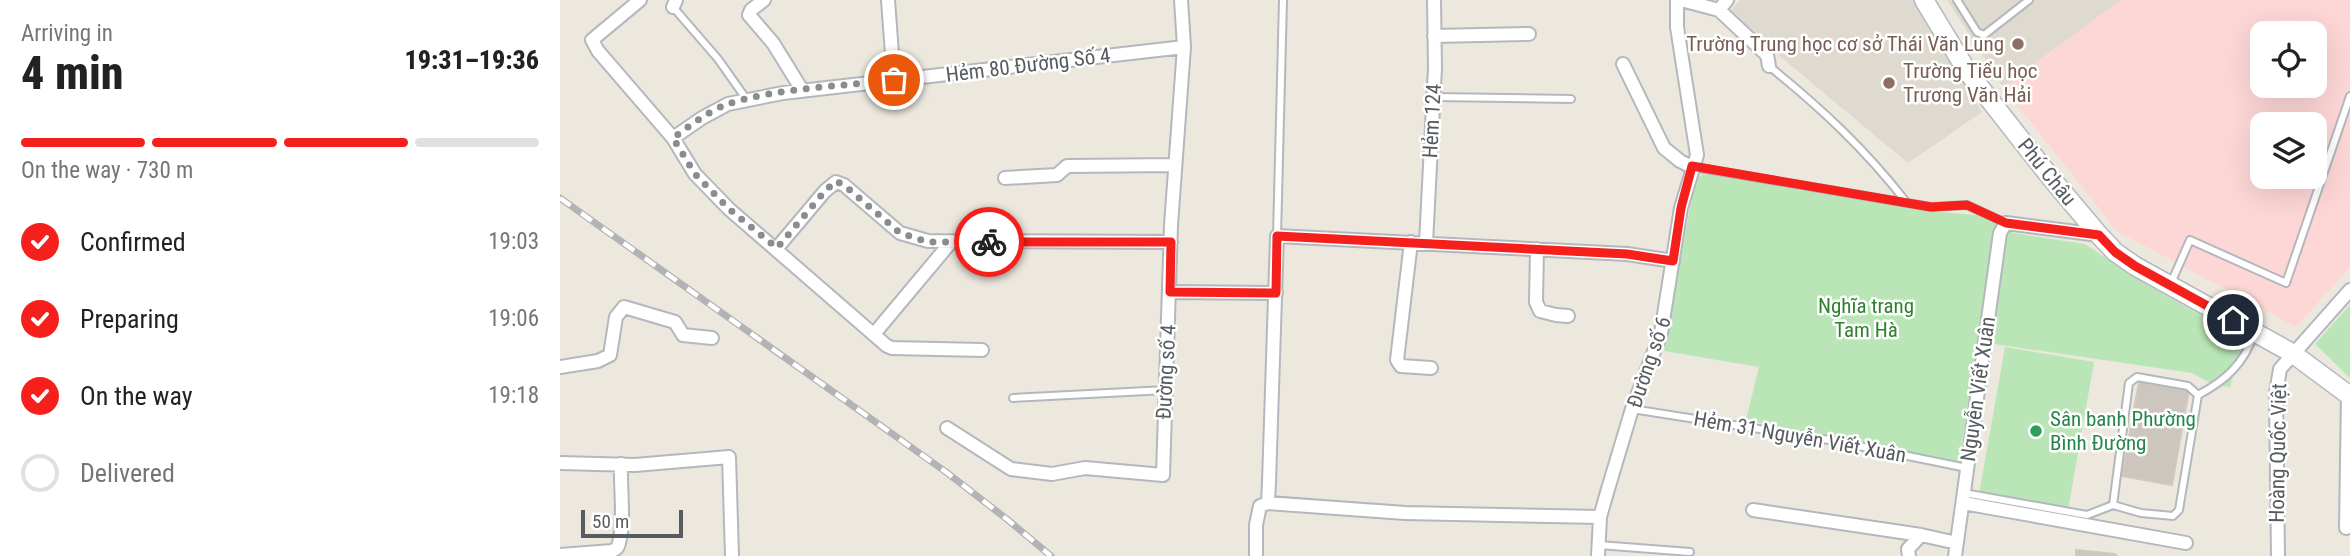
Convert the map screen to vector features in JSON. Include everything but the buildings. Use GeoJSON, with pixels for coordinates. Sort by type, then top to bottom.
{"type":"FeatureCollection","features":[{"type":"Feature","properties":{"kind":"street"},"geometry":{"type":"LineString","coordinates":[[640,0],[592,40],[598,51],[673,138],[695,174],[729,209],[892,348],[982,350]]}},
{"type":"Feature","properties":{"kind":"street"},"geometry":{"type":"LineString","coordinates":[[764,0],[748,15],[778,50],[802,90]]}},
{"type":"Feature","properties":{"kind":"street"},"geometry":{"type":"LineString","coordinates":[[888,0],[894,80]]}},
{"type":"Feature","properties":{"kind":"street","name":"Đường số 4"},"geometry":{"type":"LineString","coordinates":[[947,428],[1011,469],[1052,474],[1085,468],[1163,475],[1171,242],[1184,47],[1181,0]]}},
{"type":"Feature","properties":{"kind":"street","name":"Hẻm 124"},"geometry":{"type":"LineString","coordinates":[[1426,243],[1433,97],[1434,0]]}},
{"type":"Feature","properties":{"kind":"street"},"geometry":{"type":"LineString","coordinates":[[1679,0],[1723,5],[1767,55],[1769,66]]}},
{"type":"Feature","properties":{"kind":"street","name":"Đường số 6"},"geometry":{"type":"LineString","coordinates":[[1598,550],[1600,517],[1632,409],[1661,333],[1681,208],[1697,155],[1676,27],[1679,0]]}},
{"type":"Feature","properties":{"kind":"street","name":"Phú Châu"},"geometry":{"type":"LineString","coordinates":[[1924,0],[1968,71],[2115,252],[2135,266],[2292,353],[2349,395]]}},
{"type":"Feature","properties":{"kind":"street"},"geometry":{"type":"LineString","coordinates":[[1434,36],[1529,34]]}},
{"type":"Feature","properties":{"kind":"street","name":"Hẻm 80 Đường Số 4"},"geometry":{"type":"LineString","coordinates":[[673,138],[719,108],[802,90],[1184,47]]}},
{"type":"Feature","properties":{"kind":"street"},"geometry":{"type":"LineString","coordinates":[[1623,64],[1664,148],[1680,161],[1692,166]]}},
{"type":"Feature","properties":{"kind":"street"},"geometry":{"type":"LineString","coordinates":[[1005,178],[1057,174],[1067,166],[1175,165]]}},
{"type":"Feature","properties":{"kind":"street"},"geometry":{"type":"LineString","coordinates":[[777,248],[836,181],[900,233],[928,242],[1171,242]]}},
{"type":"Feature","properties":{"kind":"street"},"geometry":{"type":"LineString","coordinates":[[2006,223],[2099,235]]}},
{"type":"Feature","properties":{"kind":"street","name":"Nguyễn Viết Xuân"},"geometry":{"type":"LineString","coordinates":[[1956,550],[2000,233],[2006,223]]}},
{"type":"Feature","properties":{"kind":"street"},"geometry":{"type":"LineString","coordinates":[[1268,503],[1277,236],[1627,254],[1673,261]]}},
{"type":"Feature","properties":{"kind":"street"},"geometry":{"type":"LineString","coordinates":[[874,334],[951,242]]}},
{"type":"Feature","properties":{"kind":"street"},"geometry":{"type":"LineString","coordinates":[[1411,242],[1397,360],[1401,366],[1432,368]]}},
{"type":"Feature","properties":{"kind":"street"},"geometry":{"type":"LineString","coordinates":[[1537,249],[1536,302],[1540,311],[1556,316],[1568,316]]}},
{"type":"Feature","properties":{"kind":"street"},"geometry":{"type":"LineString","coordinates":[[1170,292],[1276,293]]}},
{"type":"Feature","properties":{"kind":"street"},"geometry":{"type":"LineString","coordinates":[[2292,353],[2349,293]]}},
{"type":"Feature","properties":{"kind":"street"},"geometry":{"type":"LineString","coordinates":[[560,367],[583,365],[610,355],[617,317],[624,307],[675,322],[683,335],[712,338]]}},
{"type":"Feature","properties":{"kind":"street","name":"Hoàng Quốc Việt"},"geometry":{"type":"LineString","coordinates":[[2278,556],[2276,393],[2280,369],[2292,353]]}},
{"type":"Feature","properties":{"kind":"street"},"geometry":{"type":"LineString","coordinates":[[2346,528],[2349,395]]}},
{"type":"Feature","properties":{"kind":"street"},"geometry":{"type":"LineString","coordinates":[[560,464],[691,462],[729,457],[732,556]]}},
{"type":"Feature","properties":{"kind":"street"},"geometry":{"type":"LineString","coordinates":[[560,555],[612,551],[617,548],[620,542],[621,464]]}},
{"type":"Feature","properties":{"kind":"street"},"geometry":{"type":"LineString","coordinates":[[1963,498],[2186,543]]}},
{"type":"Feature","properties":{"kind":"street"},"geometry":{"type":"LineString","coordinates":[[1256,556],[1259,506],[1268,503],[1405,513],[1600,517]]}},
{"type":"Feature","properties":{"kind":"street"},"geometry":{"type":"LineString","coordinates":[[1753,510],[1921,535],[1956,550]]}},
{"type":"Feature","properties":{"kind":"street"},"geometry":{"type":"LineString","coordinates":[[1909,556],[1908,549],[1921,535]]}},
{"type":"Feature","properties":{"kind":"lane"},"geometry":{"type":"LineString","coordinates":[[1277,236],[1283,0]]}},
{"type":"Feature","properties":{"kind":"lane"},"geometry":{"type":"LineString","coordinates":[[1957,0],[1977,32],[1984,35],[2029,0]]}},
{"type":"Feature","properties":{"kind":"lane"},"geometry":{"type":"LineString","coordinates":[[674,3],[747,100]]}},
{"type":"Feature","properties":{"kind":"lane"},"geometry":{"type":"LineString","coordinates":[[1769,66],[1816,104],[1867,154],[1907,203]]}},
{"type":"Feature","properties":{"kind":"lane"},"geometry":{"type":"LineString","coordinates":[[2170,285],[2190,240],[2286,283],[2350,96]]}},
{"type":"Feature","properties":{"kind":"lane"},"geometry":{"type":"LineString","coordinates":[[1433,97],[1571,99]]}},
{"type":"Feature","properties":{"kind":"lane"},"geometry":{"type":"LineString","coordinates":[[1692,166],[1931,207],[1967,205],[2006,223]]}},
{"type":"Feature","properties":{"kind":"lane"},"geometry":{"type":"LineString","coordinates":[[2198,395],[2229,377],[2249,349],[2254,332]]}},
{"type":"Feature","properties":{"kind":"lane"},"geometry":{"type":"LineString","coordinates":[[2113,505],[2129,383],[2137,377],[2150,379],[2188,386],[2198,395]]}},
{"type":"Feature","properties":{"kind":"lane"},"geometry":{"type":"LineString","coordinates":[[1013,398],[1166,390]]}},
{"type":"Feature","properties":{"kind":"lane"},"geometry":{"type":"LineString","coordinates":[[1963,498],[2087,515],[2113,505],[2141,513],[2173,516],[2179,510],[2198,395]]}},
{"type":"Feature","properties":{"kind":"lane","name":"Hẻm 31 Nguyễn Viết Xuân"},"geometry":{"type":"LineString","coordinates":[[1632,409],[1829,440],[1967,468]]}},
{"type":"Feature","properties":{"kind":"lane"},"geometry":{"type":"LineString","coordinates":[[1598,550],[1690,552]]}},
{"type":"Feature","properties":{"kind":"shaded area","name":"Trường Tiểu học Trương Văn Hải"},"geometry":{"type":"Polygon","coordinates":[[[1740,0],[1914,0],[1982,112],[1908,163],[1728,13],[1740,0]]]}},
{"type":"Feature","properties":{"kind":"shaded area","name":"Trường Trung học cơ sở Thái Văn Lung"},"geometry":{"type":"Polygon","coordinates":[[[1947,0],[2121,0],[2003,87],[1947,0]]]}},
{"type":"Feature","properties":{"kind":"shaded area"},"geometry":{"type":"Polygon","coordinates":[[[2121,0],[2350,0],[2350,267],[2296,327],[2117,231],[2003,87],[2121,0]]]}},
{"type":"Feature","properties":{"kind":"green space","name":"Nghĩa trang Tam Hà"},"geometry":{"type":"Polygon","coordinates":[[[1703,174],[1929,211],[1998,217],[2013,233],[2085,244],[2142,282],[2236,335],[2242,344],[2230,387],[2212,384],[2192,373],[1980,342],[1958,465],[1746,420],[1759,367],[1664,351],[1695,180],[1703,174]]]}},
{"type":"Feature","properties":{"kind":"green space"},"geometry":{"type":"Polygon","coordinates":[[[2350,305],[2350,378],[2315,344],[2350,305]]]}},
{"type":"Feature","properties":{"kind":"green space","name":"Sân banh Phường Bình Đường"},"geometry":{"type":"Polygon","coordinates":[[[2005,347],[2094,362],[2067,516],[1978,500],[2005,347]]]}},
{"type":"Feature","properties":{"kind":"railway"},"geometry":{"type":"LineString","coordinates":[[560,198],[946,472],[1051,556]]}},
{"type":"Feature","properties":{"kind":"way so far"},"geometry":{"type":"LineString","coordinates":[[894,80],[783,93],[728,104],[673,138],[695,174],[729,209],[777,248],[836,181],[900,233],[928,242],[989,242]]}},
{"type":"Feature","properties":{"kind":"place","name":"Trường Trung học cơ sở Thái Văn Lung"},"geometry":{"type":"Point","coordinates":[2018,44]}},
{"type":"Feature","properties":{"kind":"place","name":"Trường Tiểu học Trương Văn Hải"},"geometry":{"type":"Point","coordinates":[1889,83]}},
{"type":"Feature","properties":{"kind":"place","name":"Sân banh Phường Bình Đường"},"geometry":{"type":"Point","coordinates":[2036,431]}},
{"type":"Feature","properties":{"kind":"route"},"geometry":{"type":"LineString","coordinates":[[989,242],[1171,242],[1170,292],[1276,293],[1277,236],[1627,254],[1673,261],[1681,208],[1692,166],[1931,207],[1967,205],[2006,223],[2099,235],[2115,252],[2135,266],[2233,320]]}}]}
